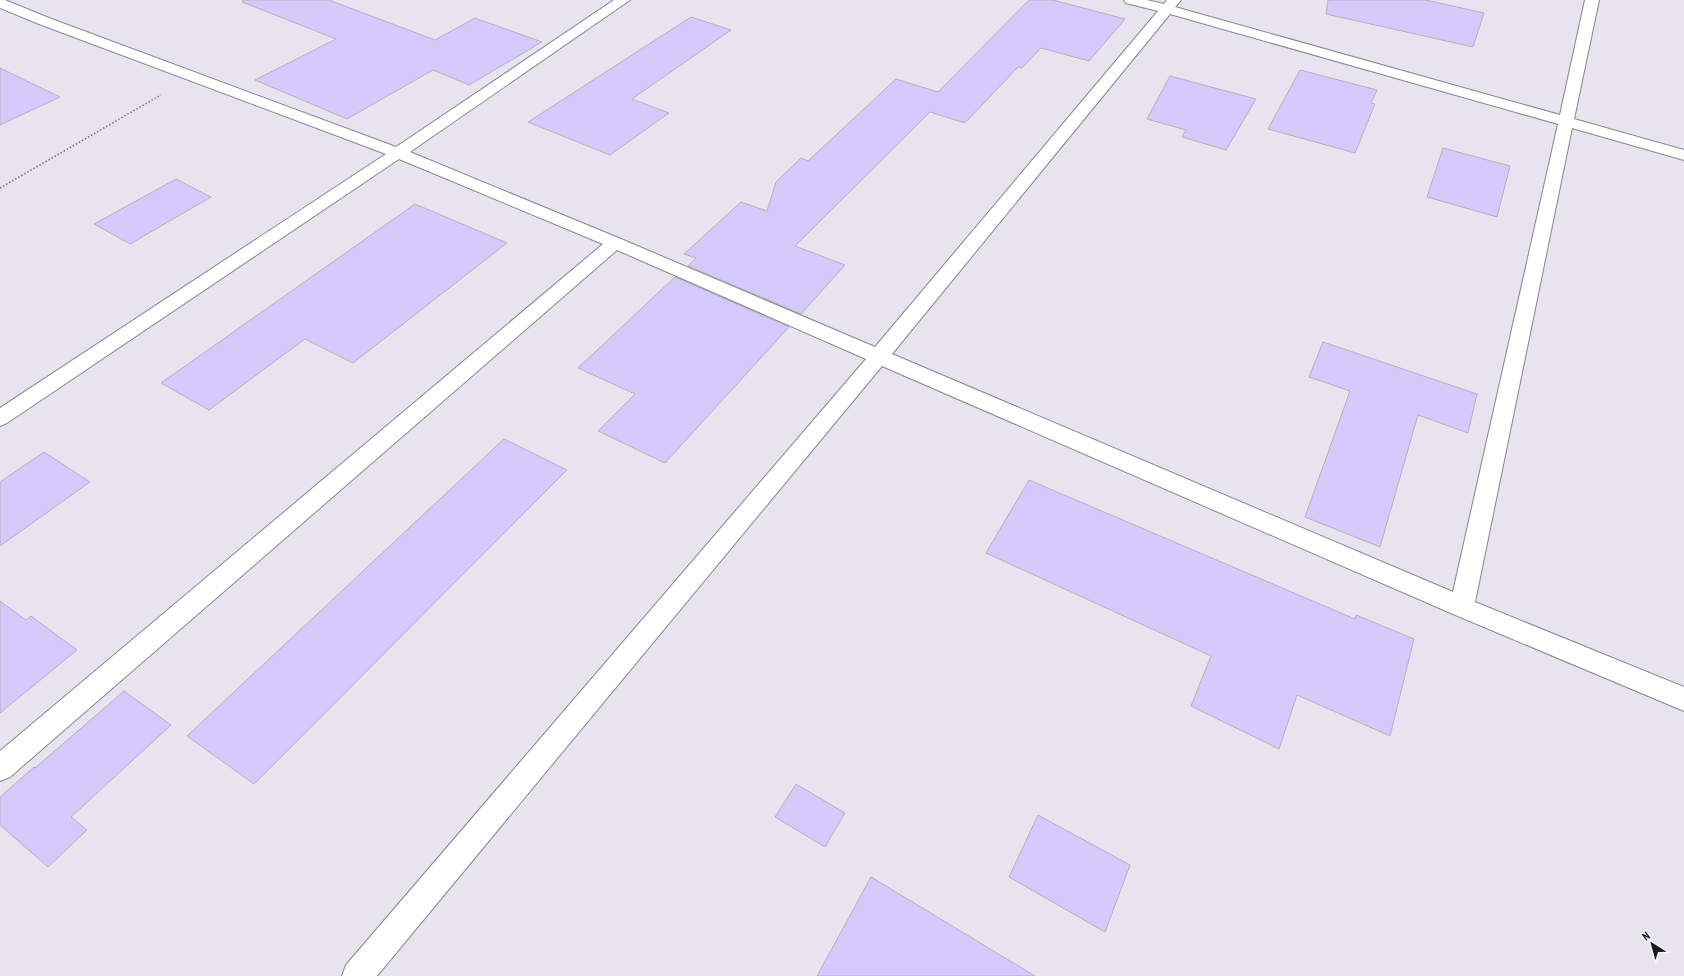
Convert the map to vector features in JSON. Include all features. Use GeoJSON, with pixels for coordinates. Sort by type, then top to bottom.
{"type":"FeatureCollection","features":[{"type":"Feature","properties":{"kind":"street"},"geometry":{"type":"LineString","coordinates":[[0,418],[398,153],[623,0]]}},
{"type":"Feature","properties":{"kind":"street"},"geometry":{"type":"LineString","coordinates":[[1131,0],[1171,4],[1566,123],[1684,156]]}},
{"type":"Feature","properties":{"kind":"street"},"geometry":{"type":"LineString","coordinates":[[1462,607],[1592,0]]}},
{"type":"Feature","properties":{"kind":"street"},"geometry":{"type":"LineString","coordinates":[[0,3],[44,21],[398,153],[615,243],[1462,607],[1684,699]]}},
{"type":"Feature","properties":{"kind":"street"},"geometry":{"type":"LineString","coordinates":[[358,976],[878,357],[1171,4]]}},
{"type":"Feature","properties":{"kind":"street"},"geometry":{"type":"LineString","coordinates":[[0,768],[615,243]]}},
{"type":"Feature","properties":{"kind":"path"},"geometry":{"type":"LineString","coordinates":[[0,188],[193,77]]}},
{"type":"Feature","properties":{"kind":"building"},"geometry":{"type":"Polygon","coordinates":[[[243,0],[329,0],[435,40],[475,18],[542,42],[469,85],[433,70],[347,119],[255,80],[336,39],[242,2],[243,0]]]}},
{"type":"Feature","properties":{"kind":"building"},"geometry":{"type":"Polygon","coordinates":[[[1029,0],[1053,0],[1125,19],[1089,61],[1041,48],[1022,68],[1018,67],[965,123],[930,112],[795,246],[845,265],[801,314],[688,266],[696,258],[684,254],[741,202],[767,211],[776,182],[801,158],[808,161],[896,79],[938,92],[1029,0]]]}},
{"type":"Feature","properties":{"kind":"building"},"geometry":{"type":"Polygon","coordinates":[[[1328,0],[1426,0],[1484,13],[1473,47],[1326,14],[1328,0]]]}},
{"type":"Feature","properties":{"kind":"building"},"geometry":{"type":"Polygon","coordinates":[[[691,17],[731,30],[632,99],[669,113],[610,155],[528,122],[691,17]]]}},
{"type":"Feature","properties":{"kind":"building"},"geometry":{"type":"Polygon","coordinates":[[[0,68],[60,97],[0,125],[0,68]]]}},
{"type":"Feature","properties":{"kind":"building"},"geometry":{"type":"Polygon","coordinates":[[[1300,70],[1377,90],[1371,103],[1375,104],[1355,153],[1268,129],[1300,70]]]}},
{"type":"Feature","properties":{"kind":"building"},"geometry":{"type":"Polygon","coordinates":[[[1170,76],[1256,99],[1226,150],[1182,137],[1186,130],[1147,119],[1170,76]]]}},
{"type":"Feature","properties":{"kind":"building"},"geometry":{"type":"Polygon","coordinates":[[[1443,148],[1510,166],[1497,217],[1427,197],[1443,148]]]}},
{"type":"Feature","properties":{"kind":"building"},"geometry":{"type":"Polygon","coordinates":[[[176,179],[211,197],[130,244],[94,224],[176,179]]]}},
{"type":"Feature","properties":{"kind":"building"},"geometry":{"type":"Polygon","coordinates":[[[415,204],[507,243],[353,363],[305,339],[209,410],[161,383],[415,204]]]}},
{"type":"Feature","properties":{"kind":"building"},"geometry":{"type":"Polygon","coordinates":[[[675,277],[789,327],[665,463],[598,431],[635,394],[578,368],[675,277]]]}},
{"type":"Feature","properties":{"kind":"building"},"geometry":{"type":"Polygon","coordinates":[[[1323,342],[1477,394],[1468,433],[1418,415],[1380,547],[1305,517],[1350,391],[1309,377],[1323,342]]]}},
{"type":"Feature","properties":{"kind":"building"},"geometry":{"type":"Polygon","coordinates":[[[504,439],[567,470],[254,784],[187,736],[504,439]]]}},
{"type":"Feature","properties":{"kind":"building"},"geometry":{"type":"Polygon","coordinates":[[[44,452],[90,482],[0,546],[0,482],[44,452]]]}},
{"type":"Feature","properties":{"kind":"building"},"geometry":{"type":"Polygon","coordinates":[[[1029,480],[1355,619],[1356,615],[1414,639],[1390,736],[1297,695],[1279,749],[1191,706],[1211,656],[986,553],[1029,480]]]}},
{"type":"Feature","properties":{"kind":"building"},"geometry":{"type":"Polygon","coordinates":[[[0,601],[26,620],[31,616],[77,650],[0,713],[0,601]]]}},
{"type":"Feature","properties":{"kind":"building"},"geometry":{"type":"Polygon","coordinates":[[[124,691],[171,725],[71,817],[87,830],[48,867],[0,825],[0,797],[124,691]]]}},
{"type":"Feature","properties":{"kind":"building"},"geometry":{"type":"Polygon","coordinates":[[[796,784],[845,813],[825,847],[775,817],[796,784]]]}},
{"type":"Feature","properties":{"kind":"building"},"geometry":{"type":"Polygon","coordinates":[[[1038,815],[1130,865],[1105,932],[1009,877],[1038,815]]]}},
{"type":"Feature","properties":{"kind":"building"},"geometry":{"type":"Polygon","coordinates":[[[871,877],[1035,976],[817,976],[871,877]]]}}]}
